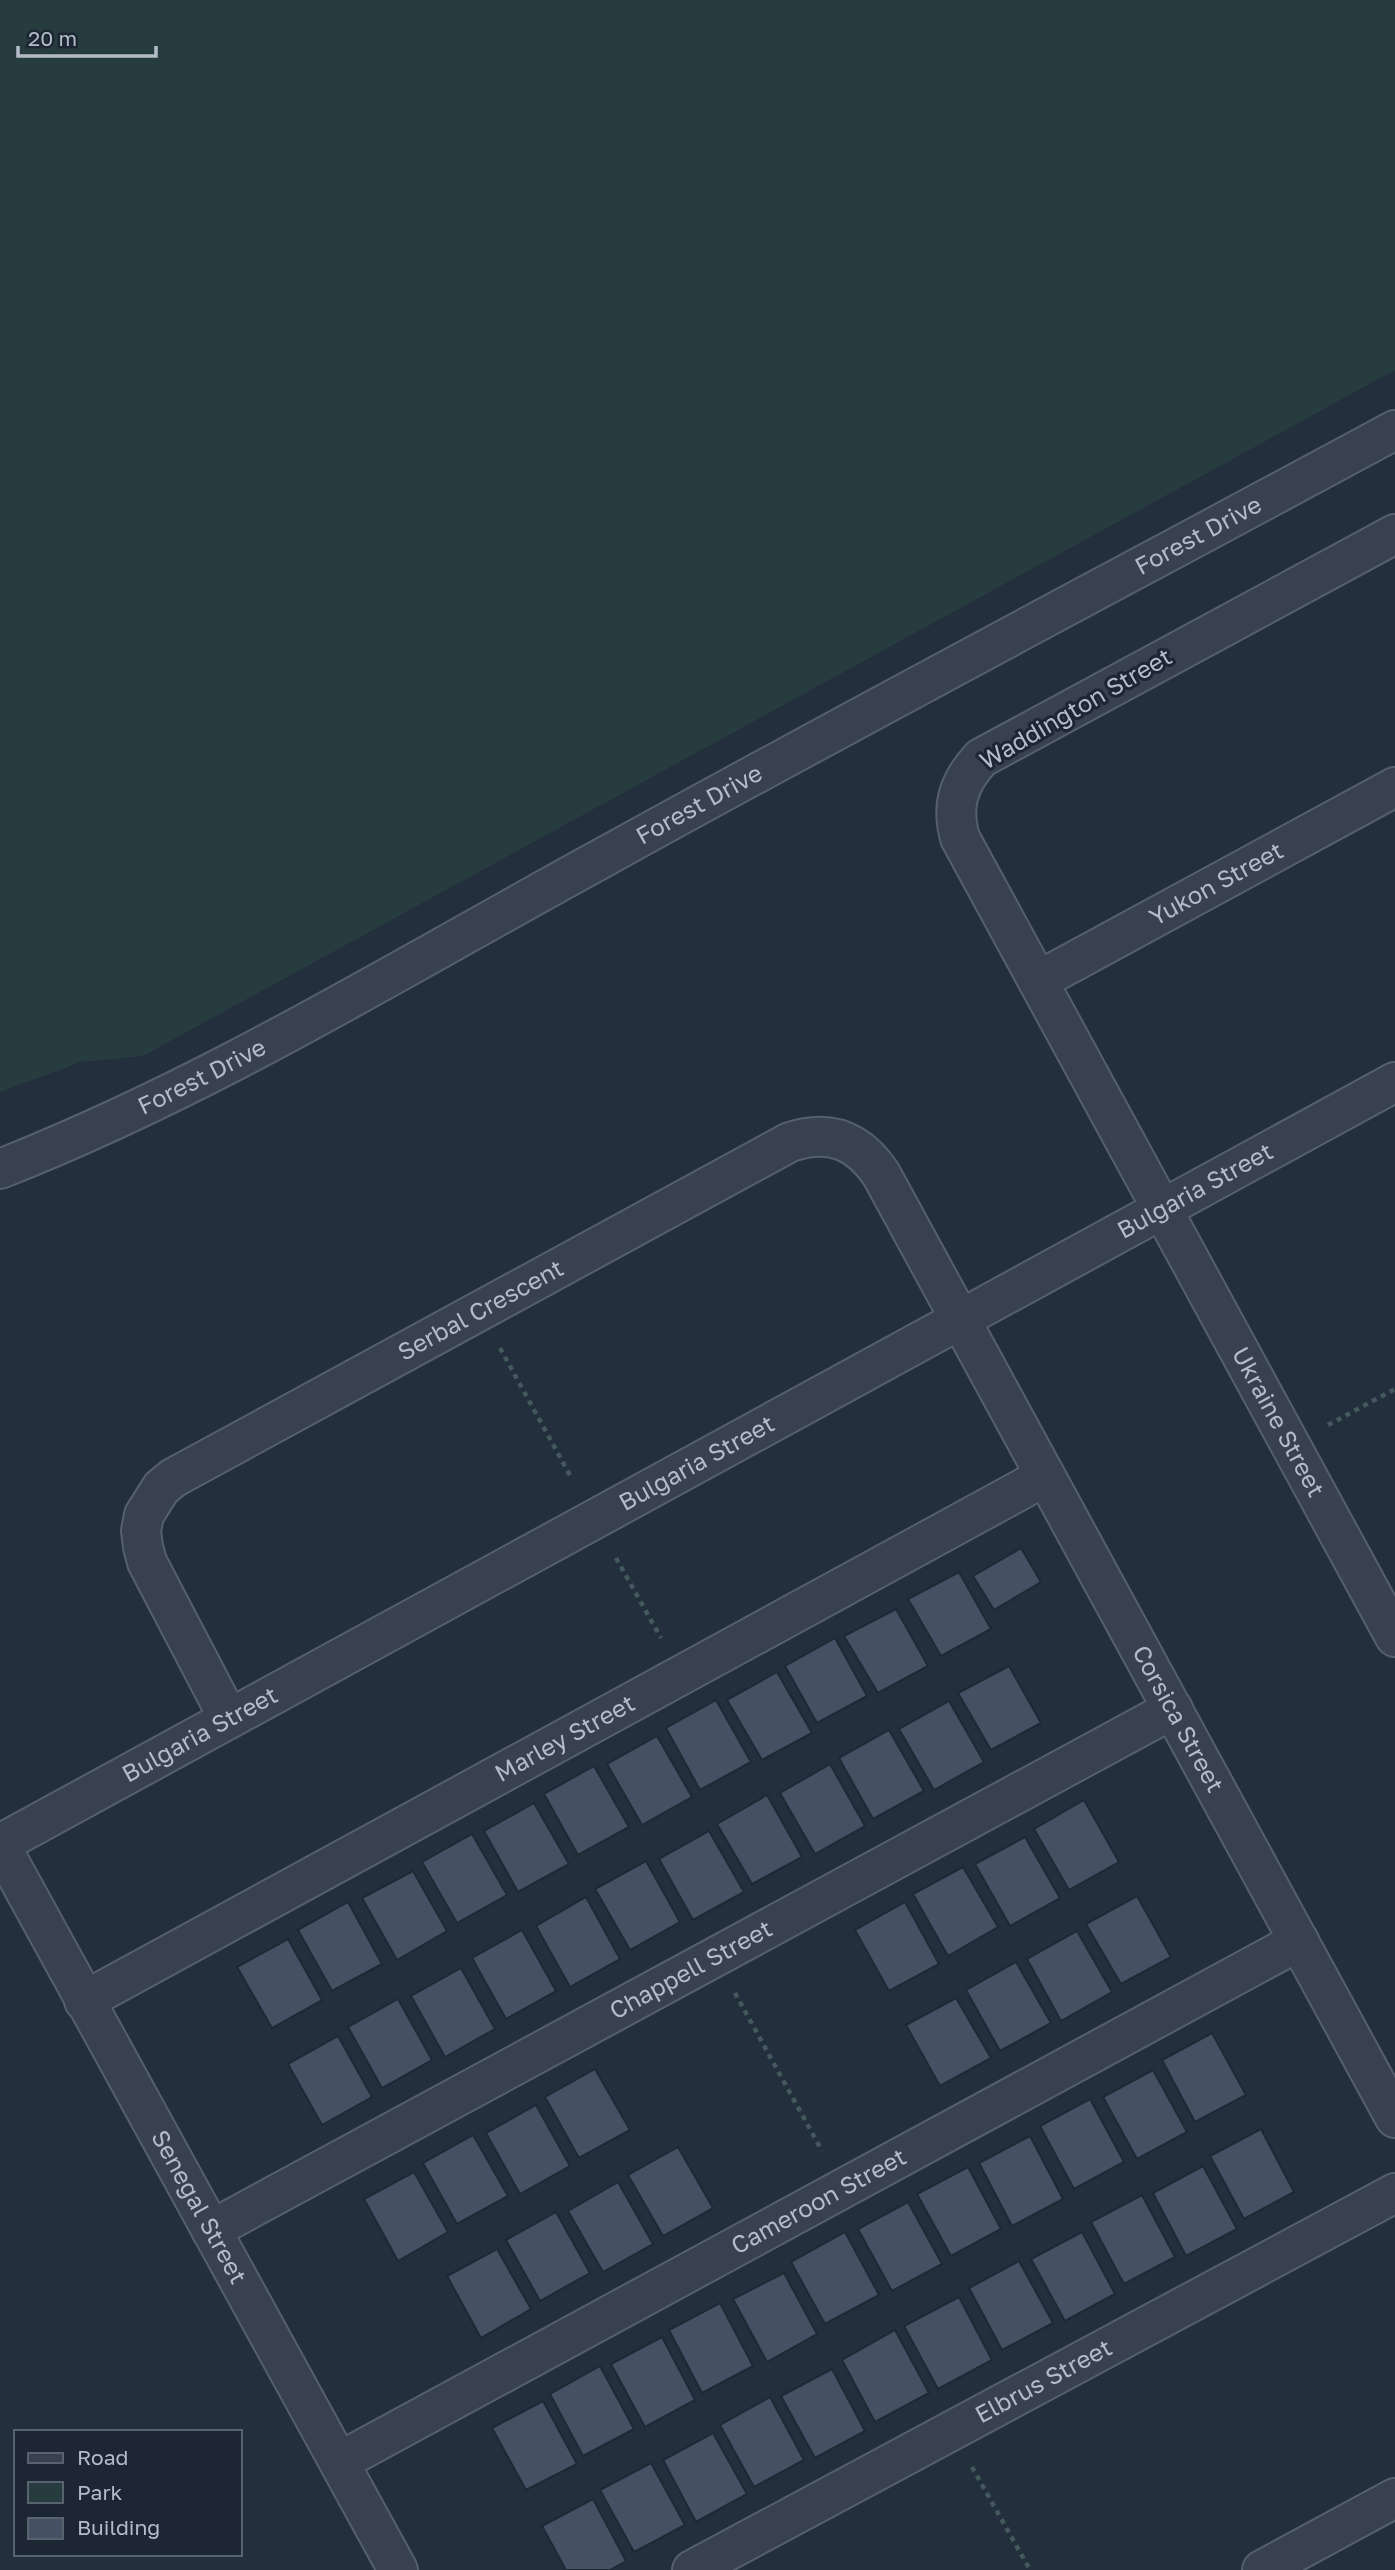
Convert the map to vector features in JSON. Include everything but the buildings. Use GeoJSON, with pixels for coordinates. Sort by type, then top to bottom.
{"type":"FeatureCollection","features":[{"type":"Feature","properties":{"kind":"street","name":"Forest Drive"},"geometry":{"type":"LineString","coordinates":[[0,1169],[59,1146],[200,1080],[317,1019],[604,856],[1395,430]]}},
{"type":"Feature","properties":{"kind":"street","name":"Waddington Street"},"geometry":{"type":"LineString","coordinates":[[1161,1209],[960,838],[955,805],[959,789],[968,772],[981,758],[1395,534]]}},
{"type":"Feature","properties":{"kind":"street","name":"Yukon Street"},"geometry":{"type":"LineString","coordinates":[[1038,981],[1395,787]]}},
{"type":"Feature","properties":{"kind":"street","name":"Bulgaria Street"},"geometry":{"type":"LineString","coordinates":[[0,1845],[1395,1082]]}},
{"type":"Feature","properties":{"kind":"street","name":"Serbal Crescent"},"geometry":{"type":"LineString","coordinates":[[229,1719],[147,1562],[141,1531],[144,1515],[160,1488],[173,1478],[790,1142],[806,1136],[840,1139],[857,1147],[871,1159],[960,1319]]}},
{"type":"Feature","properties":{"kind":"street","name":"Ukraine Street"},"geometry":{"type":"LineString","coordinates":[[1161,1209],[1263,1391],[1395,1637]]}},
{"type":"Feature","properties":{"kind":"street","name":"Corsica Street"},"geometry":{"type":"LineString","coordinates":[[960,1319],[1395,2118]]}},
{"type":"Feature","properties":{"kind":"street","name":"Marley Street"},"geometry":{"type":"LineString","coordinates":[[84,2001],[1024,1489],[1045,1475]]}},
{"type":"Feature","properties":{"kind":"street","name":"Chappell Street"},"geometry":{"type":"LineString","coordinates":[[211,2230],[1172,1709]]}},
{"type":"Feature","properties":{"kind":"street","name":"Senegal Street"},"geometry":{"type":"LineString","coordinates":[[0,1845],[398,2570]]}},
{"type":"Feature","properties":{"kind":"street","name":"Cameroon Street"},"geometry":{"type":"LineString","coordinates":[[339,2462],[1299,1941]]}},
{"type":"Feature","properties":{"kind":"street","name":"Elbrus Street"},"geometry":{"type":"LineString","coordinates":[[692,2570],[1395,2193]]}},
{"type":"Feature","properties":{"kind":"street"},"geometry":{"type":"LineString","coordinates":[[1262,2570],[1395,2498]]}},
{"type":"Feature","properties":{"kind":"path"},"geometry":{"type":"LineString","coordinates":[[496,1341],[572,1479]]}},
{"type":"Feature","properties":{"kind":"path"},"geometry":{"type":"LineString","coordinates":[[1319,1430],[1395,1389]]}},
{"type":"Feature","properties":{"kind":"path"},"geometry":{"type":"LineString","coordinates":[[616,1558],[666,1646]]}},
{"type":"Feature","properties":{"kind":"path"},"geometry":{"type":"LineString","coordinates":[[731,1986],[826,2157]]}},
{"type":"Feature","properties":{"kind":"path"},"geometry":{"type":"LineString","coordinates":[[968,2460],[1030,2570]]}},
{"type":"Feature","properties":{"kind":"green space"},"geometry":{"type":"Polygon","coordinates":[[[0,0],[1395,0],[1395,370],[143,1056],[81,1062],[0,1092],[0,0]]]}}]}
